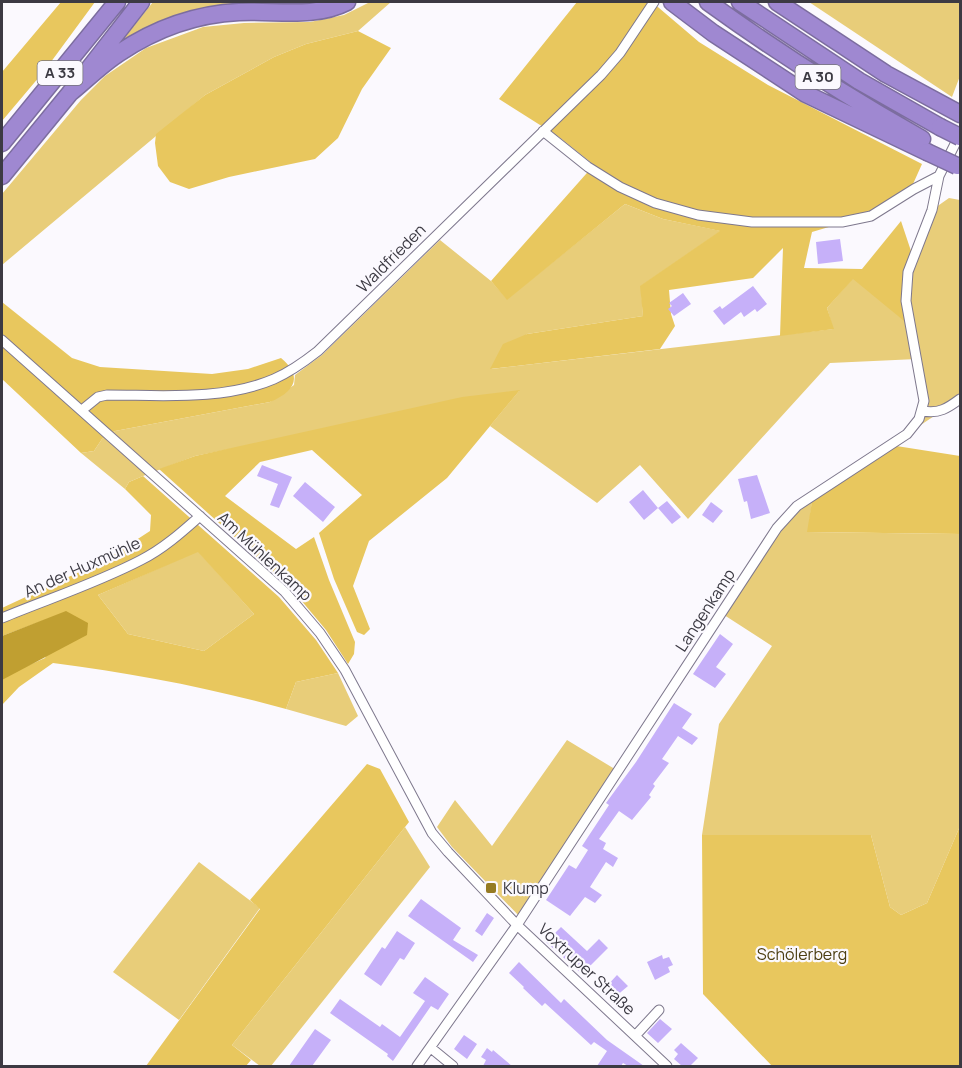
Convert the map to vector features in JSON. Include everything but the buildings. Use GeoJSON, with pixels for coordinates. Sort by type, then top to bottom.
{"type":"FeatureCollection","features":[{"type":"Feature","properties":{"kind":"highway","name":"A 33"},"geometry":{"type":"LineString","coordinates":[[2,143],[117,2]]}},
{"type":"Feature","properties":{"kind":"highway","name":"A 33"},"geometry":{"type":"LineString","coordinates":[[2,176],[141,2]]}},
{"type":"Feature","properties":{"kind":"highway"},"geometry":{"type":"LineString","coordinates":[[70,93],[118,53],[157,31],[198,17],[239,12],[313,12],[347,2]]}},
{"type":"Feature","properties":{"kind":"highway"},"geometry":{"type":"LineString","coordinates":[[672,2],[713,33],[806,94],[930,148]]}},
{"type":"Feature","properties":{"kind":"highway","name":"A 30"},"geometry":{"type":"LineString","coordinates":[[708,2],[778,52],[959,164]]}},
{"type":"Feature","properties":{"kind":"highway","name":"A 30"},"geometry":{"type":"LineString","coordinates":[[740,2],[859,81],[960,137]]}},
{"type":"Feature","properties":{"kind":"highway"},"geometry":{"type":"LineString","coordinates":[[777,2],[886,74],[954,111]]}},
{"type":"Feature","properties":{"kind":"street","name":"Waldfrieden"},"geometry":{"type":"LineString","coordinates":[[82,410],[98,397],[107,395],[224,392],[273,379],[295,368],[318,351],[601,75],[620,53],[654,2]]}},
{"type":"Feature","properties":{"kind":"street"},"geometry":{"type":"LineString","coordinates":[[543,132],[588,167],[620,187],[655,203],[698,215],[752,222],[842,222],[871,216],[939,176]]}},
{"type":"Feature","properties":{"kind":"street"},"geometry":{"type":"LineString","coordinates":[[960,133],[939,176],[932,210],[908,272],[906,301],[924,401],[923,411],[939,412],[960,399]]}},
{"type":"Feature","properties":{"kind":"street","name":"Am Mühlenkamp"},"geometry":{"type":"LineString","coordinates":[[2,340],[285,592],[320,633],[345,670],[432,833],[447,852],[517,925]]}},
{"type":"Feature","properties":{"kind":"street","name":"Langenkamp"},"geometry":{"type":"LineString","coordinates":[[417,1066],[517,925],[777,528],[797,506],[907,434],[923,411]]}},
{"type":"Feature","properties":{"kind":"street","name":"An der Huxmühle"},"geometry":{"type":"LineString","coordinates":[[2,618],[143,559],[181,533],[200,516]]}},
{"type":"Feature","properties":{"kind":"street","name":"Voxtruper Straße"},"geometry":{"type":"LineString","coordinates":[[517,925],[667,1066]]}},
{"type":"Feature","properties":{"kind":"street","name":"Voxtruper Straße"},"geometry":{"type":"LineString","coordinates":[[635,1036],[659,1010]]}},
{"type":"Feature","properties":{"kind":"street"},"geometry":{"type":"LineString","coordinates":[[431,1048],[453,1066]]}},
{"type":"Feature","properties":{"kind":"shaded area"},"geometry":{"type":"Polygon","coordinates":[[[153,2],[327,2],[315,6],[264,5],[117,47],[153,2]]]}},
{"type":"Feature","properties":{"kind":"shaded area"},"geometry":{"type":"Polygon","coordinates":[[[370,2],[391,2],[358,31],[306,44],[274,57],[205,95],[2,265],[2,194],[81,100],[105,76],[146,48],[203,27],[244,23],[310,22],[344,15],[370,2]]]}},
{"type":"Feature","properties":{"kind":"shaded area"},"geometry":{"type":"Polygon","coordinates":[[[809,2],[960,2],[960,76],[952,97],[809,2]]]}},
{"type":"Feature","properties":{"kind":"shaded area"},"geometry":{"type":"Polygon","coordinates":[[[949,198],[960,200],[960,399],[907,434],[923,411],[917,359],[830,363],[688,519],[640,465],[597,503],[490,426],[519,391],[195,456],[129,482],[125,489],[81,453],[94,451],[102,439],[115,431],[270,402],[294,385],[295,375],[322,355],[440,240],[491,281],[507,299],[625,204],[663,219],[721,231],[641,286],[643,316],[527,334],[491,369],[833,329],[827,308],[853,278],[906,287],[932,210],[949,198]]]}},
{"type":"Feature","properties":{"kind":"shaded area"},"geometry":{"type":"Polygon","coordinates":[[[813,495],[808,532],[960,534],[960,826],[927,903],[901,915],[890,907],[871,835],[702,835],[719,724],[772,646],[721,613],[777,528],[813,495]]]}},
{"type":"Feature","properties":{"kind":"shaded area"},"geometry":{"type":"Polygon","coordinates":[[[198,551],[254,614],[204,651],[128,634],[98,595],[198,551]]]}},
{"type":"Feature","properties":{"kind":"shaded area"},"geometry":{"type":"Polygon","coordinates":[[[66,611],[88,623],[87,635],[2,680],[2,636],[66,611]]]}},
{"type":"Feature","properties":{"kind":"shaded area"},"geometry":{"type":"Polygon","coordinates":[[[338,673],[358,716],[346,726],[286,709],[296,682],[338,673]]]}},
{"type":"Feature","properties":{"kind":"shaded area"},"geometry":{"type":"Polygon","coordinates":[[[567,740],[618,771],[521,918],[452,847],[437,827],[455,800],[492,846],[567,740]]]}},
{"type":"Feature","properties":{"kind":"shaded area"},"geometry":{"type":"Polygon","coordinates":[[[405,827],[430,867],[271,1066],[260,1066],[232,1045],[405,827]]]}},
{"type":"Feature","properties":{"kind":"shaded area"},"geometry":{"type":"Polygon","coordinates":[[[199,862],[260,908],[179,1020],[113,972],[199,862]]]}},
{"type":"Feature","properties":{"kind":"green space"},"geometry":{"type":"Polygon","coordinates":[[[61,2],[95,2],[45,70],[2,121],[2,72],[61,2]]]}},
{"type":"Feature","properties":{"kind":"green space"},"geometry":{"type":"Polygon","coordinates":[[[577,2],[652,2],[699,42],[768,85],[922,164],[913,184],[914,189],[876,213],[812,232],[804,268],[862,269],[901,221],[913,257],[909,325],[853,279],[827,308],[834,329],[780,336],[783,248],[753,278],[669,290],[671,314],[675,326],[660,349],[490,369],[503,344],[527,334],[643,316],[640,286],[720,231],[663,219],[625,204],[507,300],[491,281],[594,165],[559,137],[499,99],[577,2]]]}},
{"type":"Feature","properties":{"kind":"green space"},"geometry":{"type":"Polygon","coordinates":[[[358,31],[391,48],[362,89],[338,138],[315,159],[229,177],[189,189],[170,182],[158,166],[156,134],[205,95],[274,57],[306,44],[358,31]]]}},
{"type":"Feature","properties":{"kind":"green space"},"geometry":{"type":"Polygon","coordinates":[[[2,302],[72,358],[100,367],[212,374],[248,369],[281,358],[292,371],[293,383],[285,394],[270,402],[115,431],[102,439],[94,451],[81,453],[2,379],[2,302]]]}},
{"type":"Feature","properties":{"kind":"green space"},"geometry":{"type":"Polygon","coordinates":[[[520,390],[447,478],[369,541],[353,586],[370,629],[364,635],[357,632],[334,579],[319,533],[362,495],[312,450],[260,462],[225,496],[296,549],[314,537],[355,642],[354,654],[348,664],[326,630],[290,587],[159,469],[195,456],[462,397],[520,390]]]}},
{"type":"Feature","properties":{"kind":"green space"},"geometry":{"type":"Polygon","coordinates":[[[890,445],[960,456],[960,534],[807,532],[813,495],[890,445]]]}},
{"type":"Feature","properties":{"kind":"green space"},"geometry":{"type":"Polygon","coordinates":[[[143,476],[279,597],[316,640],[338,673],[296,682],[286,709],[171,682],[53,663],[19,687],[2,705],[2,680],[9,674],[45,658],[66,612],[2,636],[2,608],[107,559],[150,531],[151,515],[125,489],[129,482],[143,476]],[[198,552],[98,595],[128,634],[204,651],[254,614],[198,552]]]}},
{"type":"Feature","properties":{"kind":"green space"},"geometry":{"type":"Polygon","coordinates":[[[367,764],[380,769],[409,822],[232,1045],[251,1060],[246,1066],[146,1066],[260,909],[250,900],[367,764]]]}},
{"type":"Feature","properties":{"kind":"green space","name":"Schölerberg"},"geometry":{"type":"Polygon","coordinates":[[[960,826],[960,1066],[772,1066],[703,994],[702,835],[871,835],[890,907],[901,915],[927,903],[960,826]]]}},
{"type":"Feature","properties":{"kind":"place","name":"Klump"},"geometry":{"type":"Point","coordinates":[491,888]}}]}
